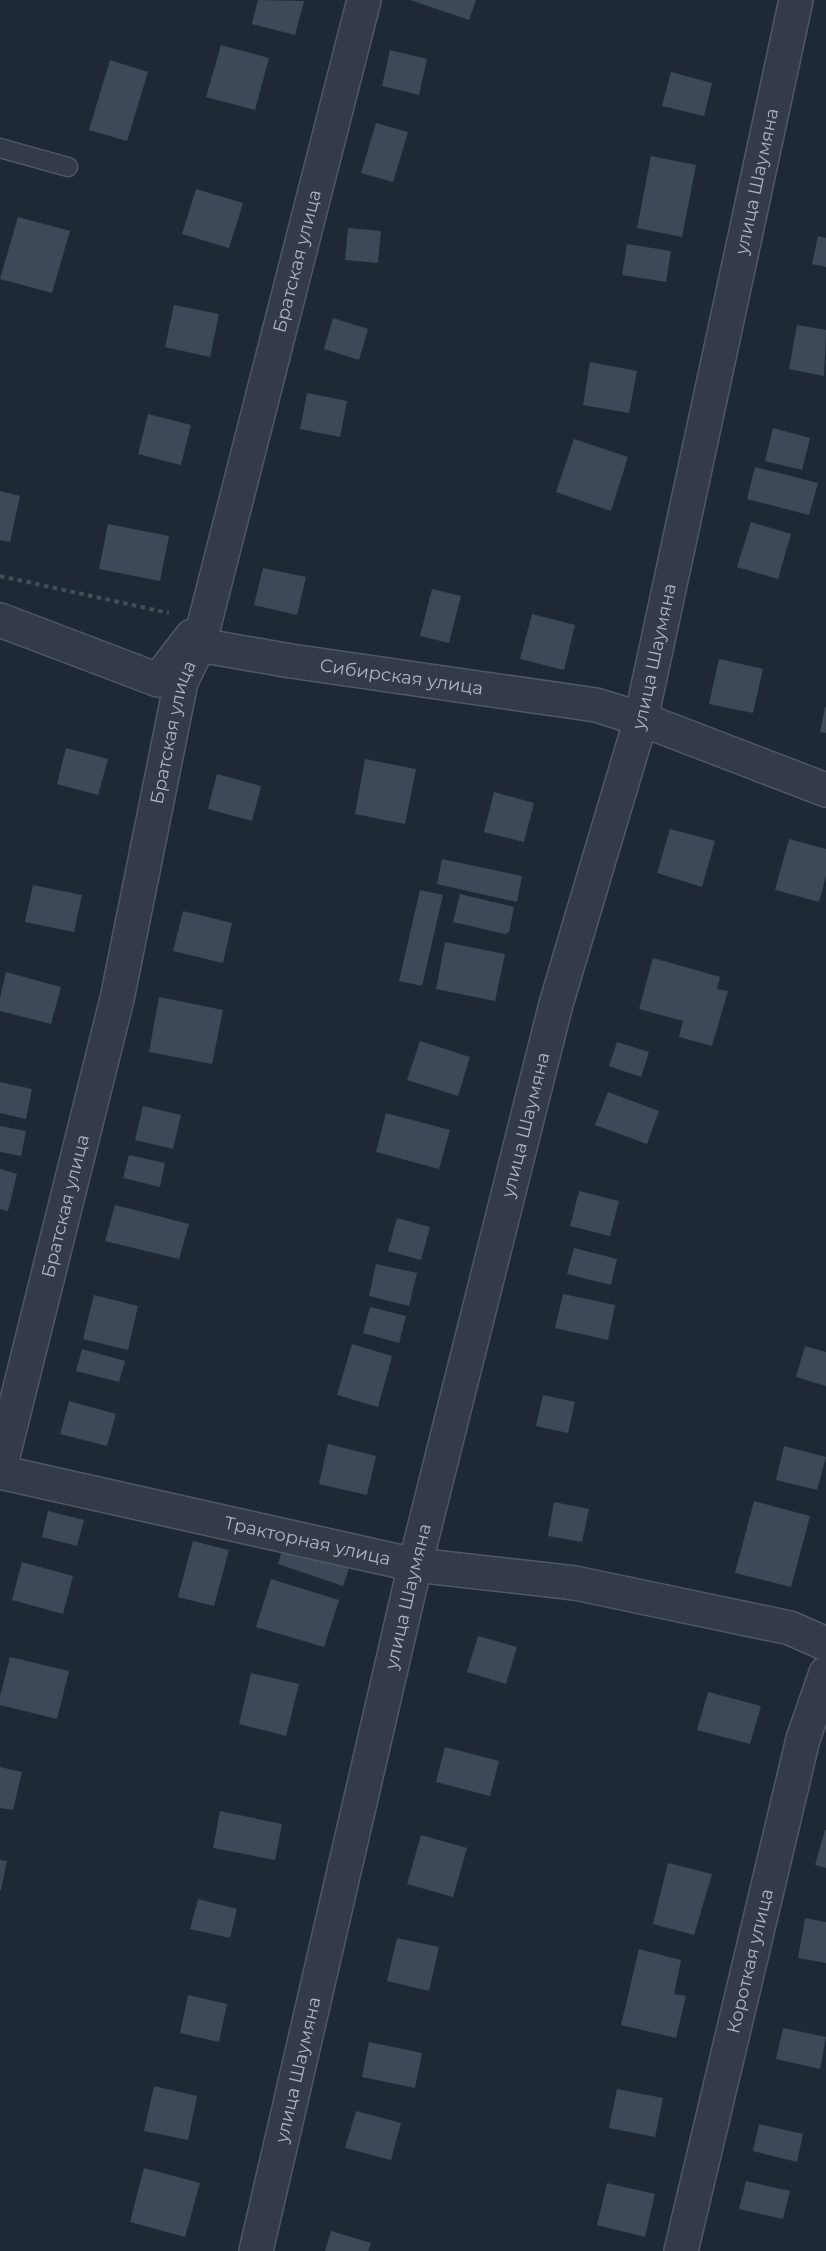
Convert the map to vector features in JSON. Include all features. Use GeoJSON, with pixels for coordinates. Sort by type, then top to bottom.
{"type":"FeatureCollection","features":[{"type":"Feature","properties":{"kind":"street","name":"Братская улица"},"geometry":{"type":"LineString","coordinates":[[0,1470],[117,999],[181,682],[202,633],[364,0]]}},
{"type":"Feature","properties":{"kind":"street","name":"улица Шаумяна"},"geometry":{"type":"LineString","coordinates":[[256,2251],[415,1565],[556,1004],[641,719],[796,0]]}},
{"type":"Feature","properties":{"kind":"street","name":"Сибирская улица"},"geometry":{"type":"LineString","coordinates":[[0,620],[158,681],[192,636],[202,633],[303,663],[596,705],[641,719],[826,790]]}},
{"type":"Feature","properties":{"kind":"street","name":"Тракторная улица"},"geometry":{"type":"LineString","coordinates":[[0,1470],[415,1565],[575,1583],[790,1628],[826,1644]]}},
{"type":"Feature","properties":{"kind":"street","name":"Короткая улица"},"geometry":{"type":"LineString","coordinates":[[681,2251],[803,1739],[826,1673]]}},
{"type":"Feature","properties":{"kind":"lane"},"geometry":{"type":"LineString","coordinates":[[0,148],[68,167]]}},
{"type":"Feature","properties":{"kind":"path"},"geometry":{"type":"LineString","coordinates":[[0,576],[202,633]]}},
{"type":"Feature","properties":{"kind":"building"},"geometry":{"type":"Polygon","coordinates":[[[258,0],[304,1],[295,35],[252,24],[258,0]]]}},
{"type":"Feature","properties":{"kind":"building"},"geometry":{"type":"Polygon","coordinates":[[[410,0],[476,0],[469,20],[410,0]]]}},
{"type":"Feature","properties":{"kind":"building"},"geometry":{"type":"Polygon","coordinates":[[[221,45],[269,58],[255,110],[206,97],[221,45]]]}},
{"type":"Feature","properties":{"kind":"building"},"geometry":{"type":"Polygon","coordinates":[[[390,50],[427,59],[419,95],[382,86],[390,50]]]}},
{"type":"Feature","properties":{"kind":"building"},"geometry":{"type":"Polygon","coordinates":[[[110,60],[148,72],[127,141],[89,130],[110,60]]]}},
{"type":"Feature","properties":{"kind":"building"},"geometry":{"type":"Polygon","coordinates":[[[671,72],[712,83],[704,116],[662,106],[671,72]]]}},
{"type":"Feature","properties":{"kind":"building"},"geometry":{"type":"Polygon","coordinates":[[[376,123],[408,132],[393,182],[361,173],[376,123]]]}},
{"type":"Feature","properties":{"kind":"building"},"geometry":{"type":"Polygon","coordinates":[[[651,156],[696,165],[682,237],[637,228],[651,156]]]}},
{"type":"Feature","properties":{"kind":"building"},"geometry":{"type":"Polygon","coordinates":[[[196,189],[243,203],[229,248],[182,234],[196,189]]]}},
{"type":"Feature","properties":{"kind":"building"},"geometry":{"type":"Polygon","coordinates":[[[18,217],[70,231],[52,293],[0,279],[18,217]]]}},
{"type":"Feature","properties":{"kind":"building"},"geometry":{"type":"Polygon","coordinates":[[[348,228],[381,231],[378,263],[345,260],[348,228]]]}},
{"type":"Feature","properties":{"kind":"building"},"geometry":{"type":"Polygon","coordinates":[[[818,236],[826,238],[826,267],[812,264],[818,236]]]}},
{"type":"Feature","properties":{"kind":"building"},"geometry":{"type":"Polygon","coordinates":[[[627,244],[671,251],[666,282],[622,275],[627,244]]]}},
{"type":"Feature","properties":{"kind":"building"},"geometry":{"type":"Polygon","coordinates":[[[174,305],[219,314],[210,357],[165,347],[174,305]]]}},
{"type":"Feature","properties":{"kind":"building"},"geometry":{"type":"Polygon","coordinates":[[[333,318],[368,329],[359,360],[324,349],[333,318]]]}},
{"type":"Feature","properties":{"kind":"building"},"geometry":{"type":"Polygon","coordinates":[[[797,325],[826,330],[824,376],[789,369],[797,325]]]}},
{"type":"Feature","properties":{"kind":"building"},"geometry":{"type":"Polygon","coordinates":[[[590,362],[637,371],[629,413],[583,405],[590,362]]]}},
{"type":"Feature","properties":{"kind":"building"},"geometry":{"type":"Polygon","coordinates":[[[307,393],[347,401],[340,437],[300,429],[307,393]]]}},
{"type":"Feature","properties":{"kind":"building"},"geometry":{"type":"Polygon","coordinates":[[[148,414],[191,425],[181,465],[138,454],[148,414]]]}},
{"type":"Feature","properties":{"kind":"building"},"geometry":{"type":"Polygon","coordinates":[[[773,428],[810,438],[802,470],[765,461],[773,428]]]}},
{"type":"Feature","properties":{"kind":"building"},"geometry":{"type":"Polygon","coordinates":[[[574,439],[628,457],[611,511],[556,492],[574,439]]]}},
{"type":"Feature","properties":{"kind":"building"},"geometry":{"type":"Polygon","coordinates":[[[755,467],[818,483],[809,515],[747,499],[755,467]]]}},
{"type":"Feature","properties":{"kind":"building"},"geometry":{"type":"Polygon","coordinates":[[[0,491],[20,496],[10,542],[0,540],[0,491]]]}},
{"type":"Feature","properties":{"kind":"building"},"geometry":{"type":"Polygon","coordinates":[[[751,522],[791,534],[778,579],[737,567],[751,522]]]}},
{"type":"Feature","properties":{"kind":"building"},"geometry":{"type":"Polygon","coordinates":[[[108,524],[169,536],[160,581],[99,569],[108,524]]]}},
{"type":"Feature","properties":{"kind":"building"},"geometry":{"type":"Polygon","coordinates":[[[263,568],[306,577],[297,615],[254,605],[263,568]]]}},
{"type":"Feature","properties":{"kind":"building"},"geometry":{"type":"Polygon","coordinates":[[[432,589],[461,596],[449,643],[420,636],[432,589]]]}},
{"type":"Feature","properties":{"kind":"building"},"geometry":{"type":"Polygon","coordinates":[[[532,614],[575,625],[564,670],[520,659],[532,614]]]}},
{"type":"Feature","properties":{"kind":"building"},"geometry":{"type":"Polygon","coordinates":[[[719,659],[763,669],[753,713],[709,704],[719,659]]]}},
{"type":"Feature","properties":{"kind":"building"},"geometry":{"type":"Polygon","coordinates":[[[826,707],[826,733],[820,732],[826,707]]]}},
{"type":"Feature","properties":{"kind":"building"},"geometry":{"type":"Polygon","coordinates":[[[66,748],[108,759],[98,795],[57,784],[66,748]]]}},
{"type":"Feature","properties":{"kind":"building"},"geometry":{"type":"Polygon","coordinates":[[[365,759],[416,769],[405,824],[355,814],[365,759]]]}},
{"type":"Feature","properties":{"kind":"building"},"geometry":{"type":"Polygon","coordinates":[[[217,774],[261,786],[252,821],[208,809],[217,774]]]}},
{"type":"Feature","properties":{"kind":"building"},"geometry":{"type":"Polygon","coordinates":[[[494,792],[534,803],[524,842],[484,832],[494,792]]]}},
{"type":"Feature","properties":{"kind":"building"},"geometry":{"type":"Polygon","coordinates":[[[670,829],[715,841],[702,887],[657,873],[670,829]]]}},
{"type":"Feature","properties":{"kind":"building"},"geometry":{"type":"Polygon","coordinates":[[[789,839],[826,849],[826,876],[819,902],[775,890],[789,839]]]}},
{"type":"Feature","properties":{"kind":"building"},"geometry":{"type":"Polygon","coordinates":[[[442,859],[522,876],[517,902],[437,884],[442,859]]]}},
{"type":"Feature","properties":{"kind":"building"},"geometry":{"type":"Polygon","coordinates":[[[33,885],[82,895],[74,932],[25,922],[33,885]]]}},
{"type":"Feature","properties":{"kind":"building"},"geometry":{"type":"Polygon","coordinates":[[[420,890],[443,895],[422,986],[399,981],[420,890]]]}},
{"type":"Feature","properties":{"kind":"building"},"geometry":{"type":"Polygon","coordinates":[[[460,894],[514,907],[509,932],[505,934],[453,922],[460,894]]]}},
{"type":"Feature","properties":{"kind":"building"},"geometry":{"type":"Polygon","coordinates":[[[183,911],[232,923],[223,963],[173,951],[183,911]]]}},
{"type":"Feature","properties":{"kind":"building"},"geometry":{"type":"Polygon","coordinates":[[[445,942],[505,954],[495,1001],[436,989],[445,942]]]}},
{"type":"Feature","properties":{"kind":"building"},"geometry":{"type":"Polygon","coordinates":[[[653,958],[720,977],[717,989],[728,991],[712,1046],[679,1037],[683,1021],[639,1009],[653,958]]]}},
{"type":"Feature","properties":{"kind":"building"},"geometry":{"type":"Polygon","coordinates":[[[6,972],[61,987],[51,1024],[0,1011],[0,998],[6,972]]]}},
{"type":"Feature","properties":{"kind":"building"},"geometry":{"type":"Polygon","coordinates":[[[159,997],[223,1010],[212,1064],[149,1052],[159,997]]]}},
{"type":"Feature","properties":{"kind":"building"},"geometry":{"type":"Polygon","coordinates":[[[420,1041],[470,1057],[458,1096],[407,1080],[420,1041]]]}},
{"type":"Feature","properties":{"kind":"building"},"geometry":{"type":"Polygon","coordinates":[[[617,1042],[649,1052],[641,1077],[609,1066],[617,1042]]]}},
{"type":"Feature","properties":{"kind":"building"},"geometry":{"type":"Polygon","coordinates":[[[0,1082],[32,1089],[26,1119],[0,1113],[0,1082]]]}},
{"type":"Feature","properties":{"kind":"building"},"geometry":{"type":"Polygon","coordinates":[[[608,1092],[659,1111],[647,1144],[595,1125],[608,1092]]]}},
{"type":"Feature","properties":{"kind":"building"},"geometry":{"type":"Polygon","coordinates":[[[143,1106],[181,1115],[173,1149],[135,1140],[143,1106]]]}},
{"type":"Feature","properties":{"kind":"building"},"geometry":{"type":"Polygon","coordinates":[[[386,1113],[450,1130],[439,1169],[376,1152],[386,1113]]]}},
{"type":"Feature","properties":{"kind":"building"},"geometry":{"type":"Polygon","coordinates":[[[0,1126],[26,1131],[21,1156],[0,1152],[0,1126]]]}},
{"type":"Feature","properties":{"kind":"building"},"geometry":{"type":"Polygon","coordinates":[[[129,1155],[165,1163],[160,1187],[123,1178],[129,1155]]]}},
{"type":"Feature","properties":{"kind":"building"},"geometry":{"type":"Polygon","coordinates":[[[0,1169],[17,1174],[8,1211],[0,1209],[0,1169]]]}},
{"type":"Feature","properties":{"kind":"building"},"geometry":{"type":"Polygon","coordinates":[[[579,1191],[619,1201],[610,1236],[570,1226],[579,1191]]]}},
{"type":"Feature","properties":{"kind":"building"},"geometry":{"type":"Polygon","coordinates":[[[115,1205],[189,1224],[179,1259],[105,1241],[115,1205]]]}},
{"type":"Feature","properties":{"kind":"building"},"geometry":{"type":"Polygon","coordinates":[[[397,1218],[430,1227],[421,1260],[388,1251],[397,1218]]]}},
{"type":"Feature","properties":{"kind":"building"},"geometry":{"type":"Polygon","coordinates":[[[574,1248],[617,1259],[611,1285],[567,1274],[574,1248]]]}},
{"type":"Feature","properties":{"kind":"building"},"geometry":{"type":"Polygon","coordinates":[[[376,1264],[417,1273],[409,1306],[369,1296],[376,1264]]]}},
{"type":"Feature","properties":{"kind":"building"},"geometry":{"type":"Polygon","coordinates":[[[563,1294],[615,1305],[608,1340],[555,1328],[563,1294]]]}},
{"type":"Feature","properties":{"kind":"building"},"geometry":{"type":"Polygon","coordinates":[[[94,1295],[138,1306],[128,1350],[83,1339],[94,1295]]]}},
{"type":"Feature","properties":{"kind":"building"},"geometry":{"type":"Polygon","coordinates":[[[370,1307],[406,1316],[399,1343],[363,1333],[370,1307]]]}},
{"type":"Feature","properties":{"kind":"building"},"geometry":{"type":"Polygon","coordinates":[[[352,1344],[392,1356],[378,1407],[337,1395],[352,1344]]]}},
{"type":"Feature","properties":{"kind":"building"},"geometry":{"type":"Polygon","coordinates":[[[805,1346],[826,1352],[826,1386],[796,1377],[805,1346]]]}},
{"type":"Feature","properties":{"kind":"building"},"geometry":{"type":"Polygon","coordinates":[[[82,1349],[125,1361],[119,1382],[76,1371],[82,1349]]]}},
{"type":"Feature","properties":{"kind":"building"},"geometry":{"type":"Polygon","coordinates":[[[543,1395],[575,1402],[568,1433],[536,1426],[543,1395]]]}},
{"type":"Feature","properties":{"kind":"building"},"geometry":{"type":"Polygon","coordinates":[[[69,1401],[116,1414],[107,1446],[60,1434],[69,1401]]]}},
{"type":"Feature","properties":{"kind":"building"},"geometry":{"type":"Polygon","coordinates":[[[328,1444],[376,1456],[367,1495],[319,1484],[328,1444]]]}},
{"type":"Feature","properties":{"kind":"building"},"geometry":{"type":"Polygon","coordinates":[[[784,1446],[826,1457],[817,1490],[776,1480],[784,1446]]]}},
{"type":"Feature","properties":{"kind":"building"},"geometry":{"type":"Polygon","coordinates":[[[754,1501],[810,1516],[791,1587],[735,1573],[754,1501]]]}},
{"type":"Feature","properties":{"kind":"building"},"geometry":{"type":"Polygon","coordinates":[[[554,1502],[589,1509],[582,1542],[548,1536],[554,1502]]]}},
{"type":"Feature","properties":{"kind":"building"},"geometry":{"type":"Polygon","coordinates":[[[48,1511],[84,1520],[77,1546],[42,1537],[48,1511]]]}},
{"type":"Feature","properties":{"kind":"building"},"geometry":{"type":"Polygon","coordinates":[[[193,1541],[229,1550],[214,1606],[178,1597],[193,1541]]]}},
{"type":"Feature","properties":{"kind":"building"},"geometry":{"type":"Polygon","coordinates":[[[283,1547],[349,1568],[343,1586],[278,1564],[283,1547]]]}},
{"type":"Feature","properties":{"kind":"building"},"geometry":{"type":"Polygon","coordinates":[[[22,1562],[73,1576],[63,1614],[12,1600],[22,1562]]]}},
{"type":"Feature","properties":{"kind":"building"},"geometry":{"type":"Polygon","coordinates":[[[271,1579],[339,1600],[324,1647],[256,1627],[271,1579]]]}},
{"type":"Feature","properties":{"kind":"building"},"geometry":{"type":"Polygon","coordinates":[[[478,1636],[517,1647],[506,1684],[467,1672],[478,1636]]]}},
{"type":"Feature","properties":{"kind":"building"},"geometry":{"type":"Polygon","coordinates":[[[10,1657],[69,1671],[57,1719],[0,1705],[0,1696],[10,1657]]]}},
{"type":"Feature","properties":{"kind":"building"},"geometry":{"type":"Polygon","coordinates":[[[251,1673],[299,1684],[286,1736],[239,1724],[251,1673]]]}},
{"type":"Feature","properties":{"kind":"building"},"geometry":{"type":"Polygon","coordinates":[[[708,1692],[761,1706],[750,1744],[697,1730],[708,1692]]]}},
{"type":"Feature","properties":{"kind":"building"},"geometry":{"type":"Polygon","coordinates":[[[445,1747],[499,1761],[490,1796],[436,1782],[445,1747]]]}},
{"type":"Feature","properties":{"kind":"building"},"geometry":{"type":"Polygon","coordinates":[[[0,1767],[22,1772],[13,1810],[0,1808],[0,1767]]]}},
{"type":"Feature","properties":{"kind":"building"},"geometry":{"type":"Polygon","coordinates":[[[220,1811],[282,1824],[275,1860],[213,1848],[220,1811]]]}},
{"type":"Feature","properties":{"kind":"building"},"geometry":{"type":"Polygon","coordinates":[[[826,1830],[826,1868],[815,1865],[826,1830]]]}},
{"type":"Feature","properties":{"kind":"building"},"geometry":{"type":"Polygon","coordinates":[[[421,1835],[467,1848],[453,1897],[407,1884],[421,1835]]]}},
{"type":"Feature","properties":{"kind":"building"},"geometry":{"type":"Polygon","coordinates":[[[0,1860],[7,1861],[1,1890],[0,1890],[0,1860]]]}},
{"type":"Feature","properties":{"kind":"building"},"geometry":{"type":"Polygon","coordinates":[[[668,1863],[712,1874],[694,1935],[653,1924],[668,1863]]]}},
{"type":"Feature","properties":{"kind":"building"},"geometry":{"type":"Polygon","coordinates":[[[198,1899],[237,1909],[230,1938],[190,1929],[198,1899]]]}},
{"type":"Feature","properties":{"kind":"building"},"geometry":{"type":"Polygon","coordinates":[[[805,1918],[826,1922],[826,1963],[798,1958],[805,1918]]]}},
{"type":"Feature","properties":{"kind":"building"},"geometry":{"type":"Polygon","coordinates":[[[397,1938],[439,1947],[429,1991],[387,1981],[397,1938]]]}},
{"type":"Feature","properties":{"kind":"building"},"geometry":{"type":"Polygon","coordinates":[[[639,1949],[681,1960],[674,1994],[686,1996],[676,2038],[621,2025],[639,1949]]]}},
{"type":"Feature","properties":{"kind":"building"},"geometry":{"type":"Polygon","coordinates":[[[188,1995],[227,2004],[219,2042],[180,2033],[188,1995]]]}},
{"type":"Feature","properties":{"kind":"building"},"geometry":{"type":"Polygon","coordinates":[[[783,2028],[826,2037],[820,2069],[776,2059],[783,2028]]]}},
{"type":"Feature","properties":{"kind":"building"},"geometry":{"type":"Polygon","coordinates":[[[369,2042],[422,2053],[415,2088],[362,2077],[369,2042]]]}},
{"type":"Feature","properties":{"kind":"building"},"geometry":{"type":"Polygon","coordinates":[[[154,2086],[197,2096],[188,2140],[144,2131],[154,2086]]]}},
{"type":"Feature","properties":{"kind":"building"},"geometry":{"type":"Polygon","coordinates":[[[617,2089],[663,2098],[655,2137],[609,2128],[617,2089]]]}},
{"type":"Feature","properties":{"kind":"building"},"geometry":{"type":"Polygon","coordinates":[[[356,2111],[401,2123],[391,2160],[345,2148],[356,2111]]]}},
{"type":"Feature","properties":{"kind":"building"},"geometry":{"type":"Polygon","coordinates":[[[759,2124],[803,2134],[797,2162],[753,2151],[759,2124]]]}},
{"type":"Feature","properties":{"kind":"building"},"geometry":{"type":"Polygon","coordinates":[[[144,2168],[200,2183],[185,2237],[130,2222],[144,2168]]]}},
{"type":"Feature","properties":{"kind":"building"},"geometry":{"type":"Polygon","coordinates":[[[746,2181],[790,2191],[783,2219],[739,2209],[746,2181]]]}},
{"type":"Feature","properties":{"kind":"building"},"geometry":{"type":"Polygon","coordinates":[[[607,2183],[655,2194],[645,2237],[597,2225],[607,2183]]]}},
{"type":"Feature","properties":{"kind":"building"},"geometry":{"type":"Polygon","coordinates":[[[331,2231],[371,2243],[368,2251],[325,2251],[331,2231]]]}}]}
